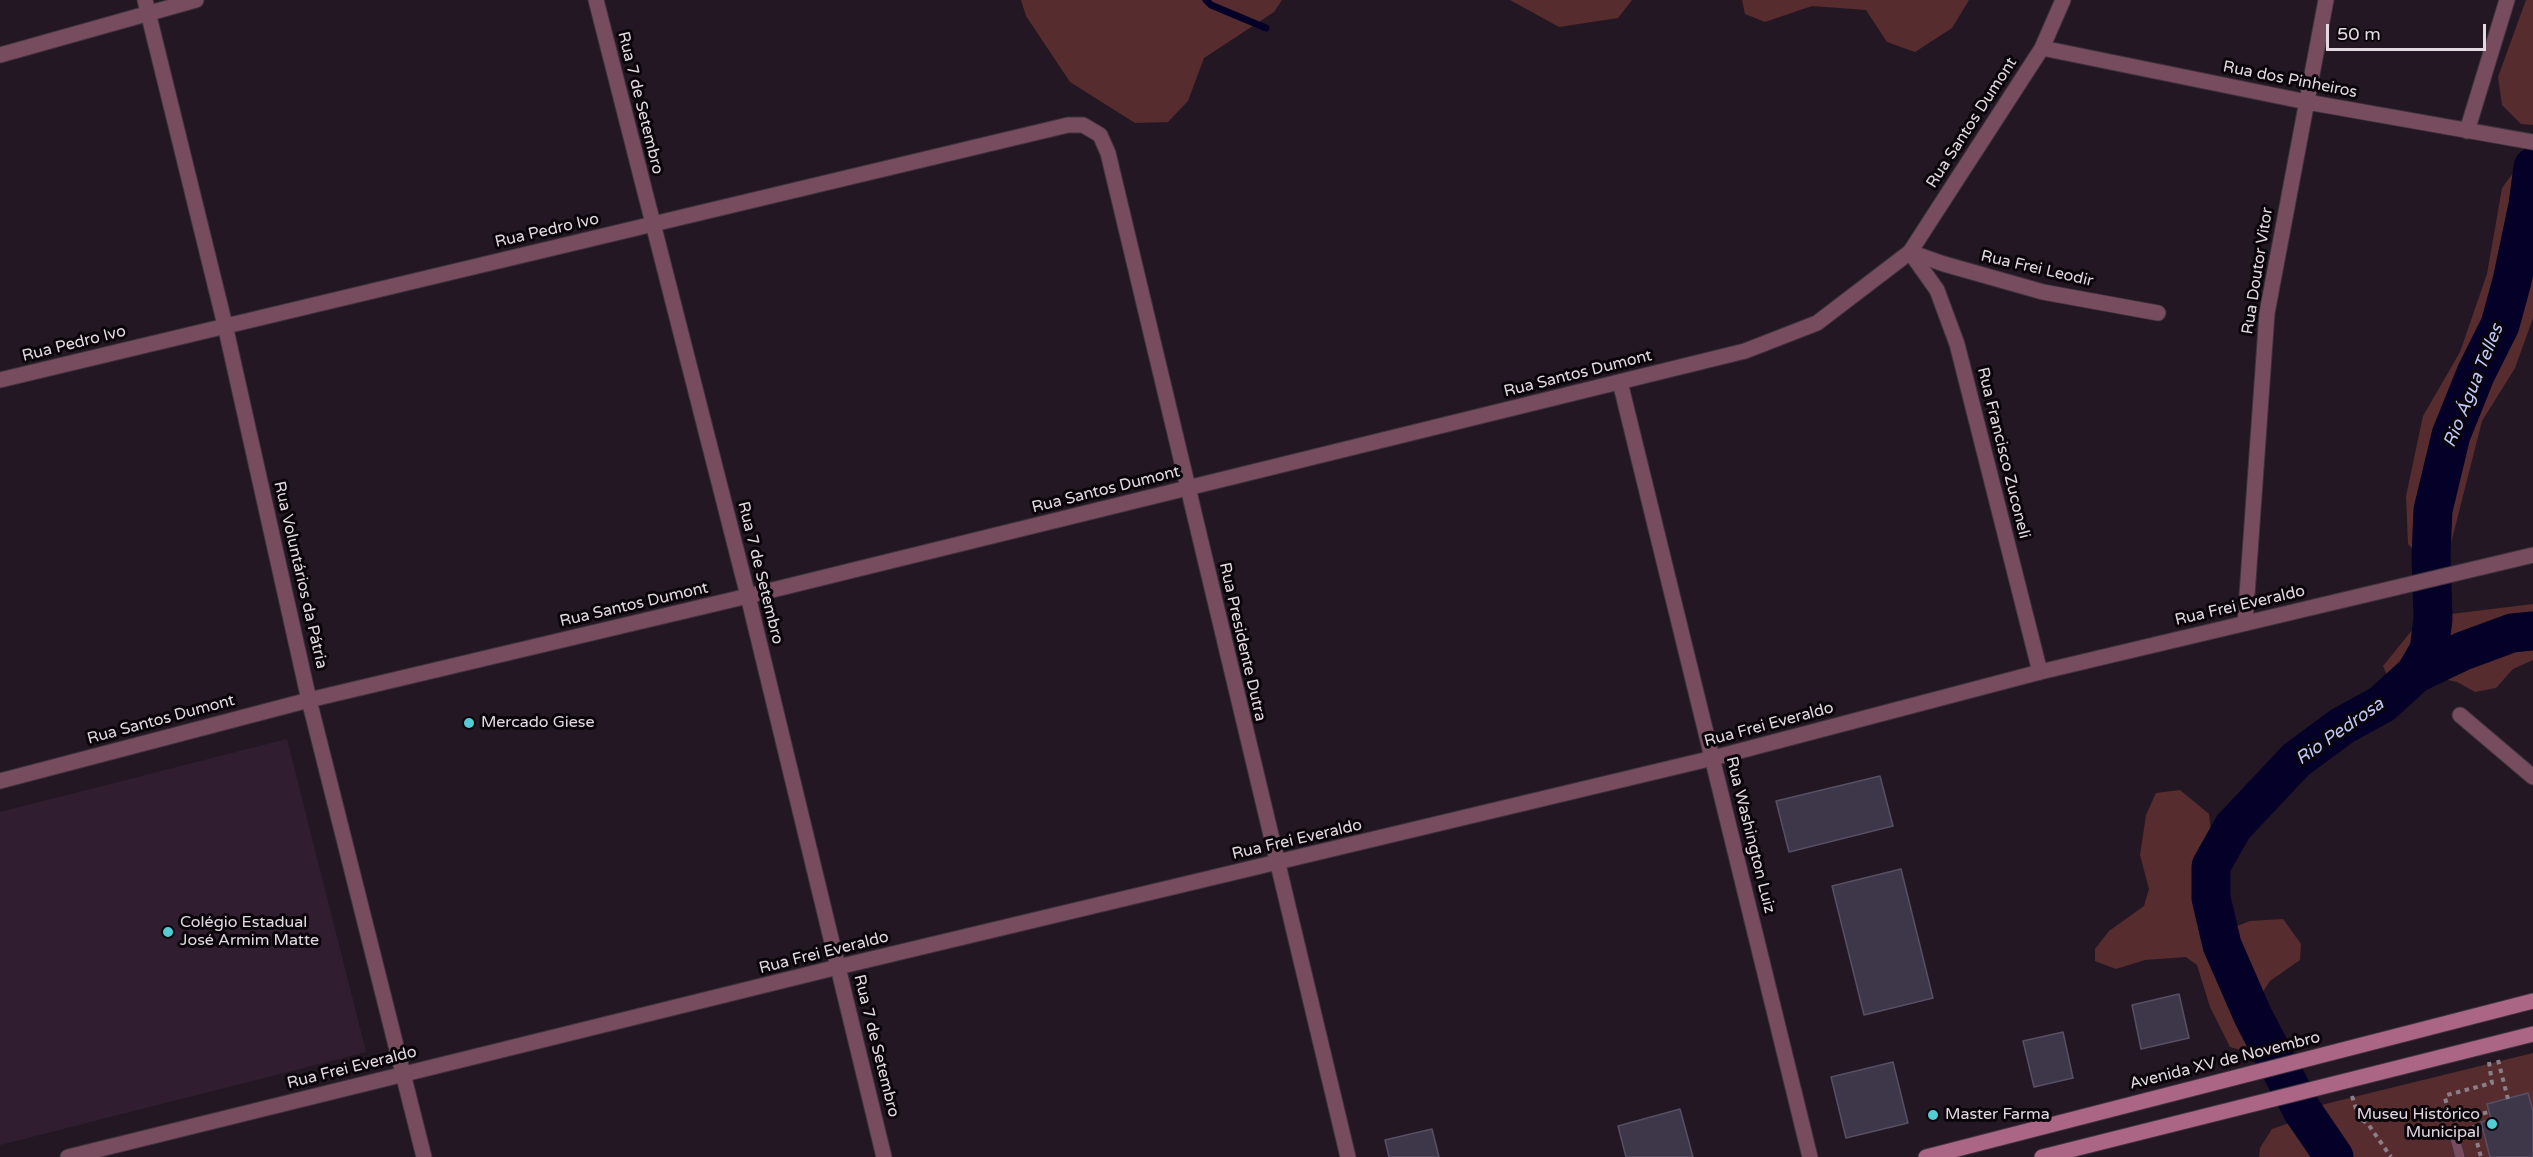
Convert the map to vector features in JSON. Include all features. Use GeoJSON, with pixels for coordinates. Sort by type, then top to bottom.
{"type":"FeatureCollection","features":[{"type":"Feature","properties":{"kind":"main road","name":"Avenida XV de Novembro"},"geometry":{"type":"LineString","coordinates":[[1926,1157],[2533,1001]]}},
{"type":"Feature","properties":{"kind":"main road"},"geometry":{"type":"LineString","coordinates":[[2042,1157],[2533,1034]]}},
{"type":"Feature","properties":{"kind":"street"},"geometry":{"type":"LineString","coordinates":[[0,55],[146,6],[196,0]]}},
{"type":"Feature","properties":{"kind":"street","name":"Rua 7 de Setembro"},"geometry":{"type":"LineString","coordinates":[[596,0],[651,225],[748,596],[884,1157]]}},
{"type":"Feature","properties":{"kind":"street","name":"Rua Santos Dumont"},"geometry":{"type":"LineString","coordinates":[[0,781],[309,700],[748,596],[1745,351],[1817,323],[1910,252],[2042,48],[2063,0]]}},
{"type":"Feature","properties":{"kind":"street","name":"Rua Doutor Vitor"},"geometry":{"type":"LineString","coordinates":[[2245,624],[2267,313],[2326,0]]}},
{"type":"Feature","properties":{"kind":"street"},"geometry":{"type":"LineString","coordinates":[[2467,131],[2507,0]]}},
{"type":"Feature","properties":{"kind":"street","name":"Rua Voluntários da Pátria"},"geometry":{"type":"LineString","coordinates":[[146,6],[225,325],[309,700],[424,1157]]}},
{"type":"Feature","properties":{"kind":"street","name":"Rua dos Pinheiros"},"geometry":{"type":"LineString","coordinates":[[2042,48],[2307,102],[2533,142]]}},
{"type":"Feature","properties":{"kind":"street","name":"Rua Pedro Ivo"},"geometry":{"type":"LineString","coordinates":[[0,380],[1068,125],[1083,125],[1100,135]]}},
{"type":"Feature","properties":{"kind":"street","name":"Rua Presidente Dutra"},"geometry":{"type":"LineString","coordinates":[[1100,135],[1108,153],[1347,1157]]}},
{"type":"Feature","properties":{"kind":"street","name":"Rua Frei Leodir"},"geometry":{"type":"LineString","coordinates":[[1910,252],[2043,292],[2158,313]]}},
{"type":"Feature","properties":{"kind":"street","name":"Rua Francisco Zuconeli"},"geometry":{"type":"LineString","coordinates":[[1910,252],[1937,290],[1957,344],[2040,672]]}},
{"type":"Feature","properties":{"kind":"street","name":"Rua Washington Luiz"},"geometry":{"type":"LineString","coordinates":[[1620,382],[1810,1157]]}},
{"type":"Feature","properties":{"kind":"street","name":"Rua Frei Everaldo"},"geometry":{"type":"LineString","coordinates":[[68,1157],[838,967],[1713,758],[2040,672],[2533,555]]}},
{"type":"Feature","properties":{"kind":"street"},"geometry":{"type":"LineString","coordinates":[[2460,715],[2533,777]]}},
{"type":"Feature","properties":{"kind":"lane"},"geometry":{"type":"LineString","coordinates":[[2454,1135],[2460,1157]]}},
{"type":"Feature","properties":{"kind":"path"},"geometry":{"type":"LineString","coordinates":[[2497,1056],[2508,1099]]}},
{"type":"Feature","properties":{"kind":"path"},"geometry":{"type":"LineString","coordinates":[[2488,1059],[2492,1083],[2447,1095],[2445,1098],[2451,1119],[2489,1112]]}},
{"type":"Feature","properties":{"kind":"path"},"geometry":{"type":"LineString","coordinates":[[2351,1093],[2359,1118],[2368,1124],[2391,1157]]}},
{"type":"Feature","properties":{"kind":"path"},"geometry":{"type":"LineString","coordinates":[[2470,1117],[2481,1157]]}},
{"type":"Feature","properties":{"kind":"shaded area"},"geometry":{"type":"Polygon","coordinates":[[[1021,0],[1282,0],[1274,12],[1204,58],[1188,101],[1168,122],[1135,123],[1070,82],[1026,16],[1021,0]]]}},
{"type":"Feature","properties":{"kind":"shaded area"},"geometry":{"type":"Polygon","coordinates":[[[1510,0],[1632,0],[1618,18],[1559,27],[1510,0]]]}},
{"type":"Feature","properties":{"kind":"shaded area"},"geometry":{"type":"Polygon","coordinates":[[[1742,0],[1969,0],[1952,28],[1915,52],[1887,42],[1866,10],[1812,6],[1765,22],[1745,14],[1742,0]]]}},
{"type":"Feature","properties":{"kind":"shaded area"},"geometry":{"type":"Polygon","coordinates":[[[2526,0],[2533,0],[2533,125],[2521,124],[2502,105],[2498,77],[2526,0]]]}},
{"type":"Feature","properties":{"kind":"shaded area"},"geometry":{"type":"Polygon","coordinates":[[[2516,169],[2533,170],[2533,318],[2515,368],[2482,421],[2451,543],[2436,556],[2420,556],[2408,544],[2406,496],[2423,416],[2460,352],[2487,274],[2502,188],[2516,169]]]}},
{"type":"Feature","properties":{"kind":"shaded area"},"geometry":{"type":"Polygon","coordinates":[[[2533,604],[2533,660],[2513,669],[2496,688],[2475,692],[2457,682],[2433,677],[2389,679],[2383,666],[2413,629],[2451,614],[2533,604]]]}},
{"type":"Feature","properties":{"kind":"shaded area","name":"Colégio Estadual José Armim Matte"},"geometry":{"type":"Polygon","coordinates":[[[287,739],[366,1052],[0,1145],[0,812],[287,739]]]}},
{"type":"Feature","properties":{"kind":"shaded area"},"geometry":{"type":"Polygon","coordinates":[[[2180,790],[2209,814],[2211,833],[2197,853],[2192,885],[2207,922],[2230,929],[2250,921],[2283,919],[2301,944],[2300,960],[2270,981],[2257,1001],[2252,1035],[2244,1051],[2230,1047],[2210,1007],[2197,965],[2186,957],[2145,960],[2116,969],[2095,961],[2095,949],[2109,931],[2144,906],[2149,889],[2140,855],[2146,815],[2156,793],[2180,790]]]}},
{"type":"Feature","properties":{"kind":"shaded area"},"geometry":{"type":"Polygon","coordinates":[[[2533,1053],[2533,1157],[2259,1157],[2260,1148],[2272,1129],[2313,1115],[2309,1108],[2533,1053]]]}},
{"type":"Feature","properties":{"kind":"building"},"geometry":{"type":"Polygon","coordinates":[[[1880,776],[1893,826],[1789,852],[1776,801],[1880,776]]]}},
{"type":"Feature","properties":{"kind":"building"},"geometry":{"type":"Polygon","coordinates":[[[1901,869],[1933,998],[1864,1015],[1832,886],[1901,869]]]}},
{"type":"Feature","properties":{"kind":"building"},"geometry":{"type":"Polygon","coordinates":[[[2179,994],[2189,1038],[2141,1049],[2132,1005],[2179,994]]]}},
{"type":"Feature","properties":{"kind":"building"},"geometry":{"type":"Polygon","coordinates":[[[2063,1032],[2073,1078],[2034,1087],[2023,1041],[2063,1032]]]}},
{"type":"Feature","properties":{"kind":"building"},"geometry":{"type":"Polygon","coordinates":[[[1893,1062],[1908,1123],[1846,1138],[1831,1077],[1893,1062]]]}},
{"type":"Feature","properties":{"kind":"building"},"geometry":{"type":"Polygon","coordinates":[[[2528,1093],[2533,1111],[2533,1157],[2490,1157],[2481,1122],[2491,1119],[2487,1104],[2528,1093]]]}},
{"type":"Feature","properties":{"kind":"building"},"geometry":{"type":"Polygon","coordinates":[[[1680,1109],[1693,1157],[1626,1157],[1618,1126],[1680,1109]]]}},
{"type":"Feature","properties":{"kind":"building"},"geometry":{"type":"Polygon","coordinates":[[[1432,1129],[1439,1157],[1389,1157],[1385,1140],[1432,1129]]]}},
{"type":"Feature","properties":{"kind":"waterway"},"geometry":{"type":"LineString","coordinates":[[1206,0],[1211,5],[1266,28]]}},
{"type":"Feature","properties":{"kind":"waterway","name":"Rio Água Telles"},"geometry":{"type":"LineString","coordinates":[[2415,674],[2429,650],[2433,619],[2431,555],[2433,510],[2451,435],[2476,373],[2500,325],[2528,205],[2533,167]]}},
{"type":"Feature","properties":{"kind":"waterway","name":"Rio Pedrosa"},"geometry":{"type":"LineString","coordinates":[[2334,1157],[2302,1110],[2253,1016],[2222,945],[2211,898],[2211,866],[2233,827],[2296,760],[2342,726],[2382,704],[2415,674],[2463,651],[2512,633],[2533,631]]}},
{"type":"Feature","properties":{"kind":"place","name":"Mercado Giese"},"geometry":{"type":"Point","coordinates":[469,723]}},
{"type":"Feature","properties":{"kind":"place","name":"Colégio Estadual José Armim Matte"},"geometry":{"type":"Point","coordinates":[168,932]}},
{"type":"Feature","properties":{"kind":"place","name":"Master Farma"},"geometry":{"type":"Point","coordinates":[1933,1115]}},
{"type":"Feature","properties":{"kind":"place","name":"Museu Histórico Municipal"},"geometry":{"type":"Point","coordinates":[2492,1124]}}]}
